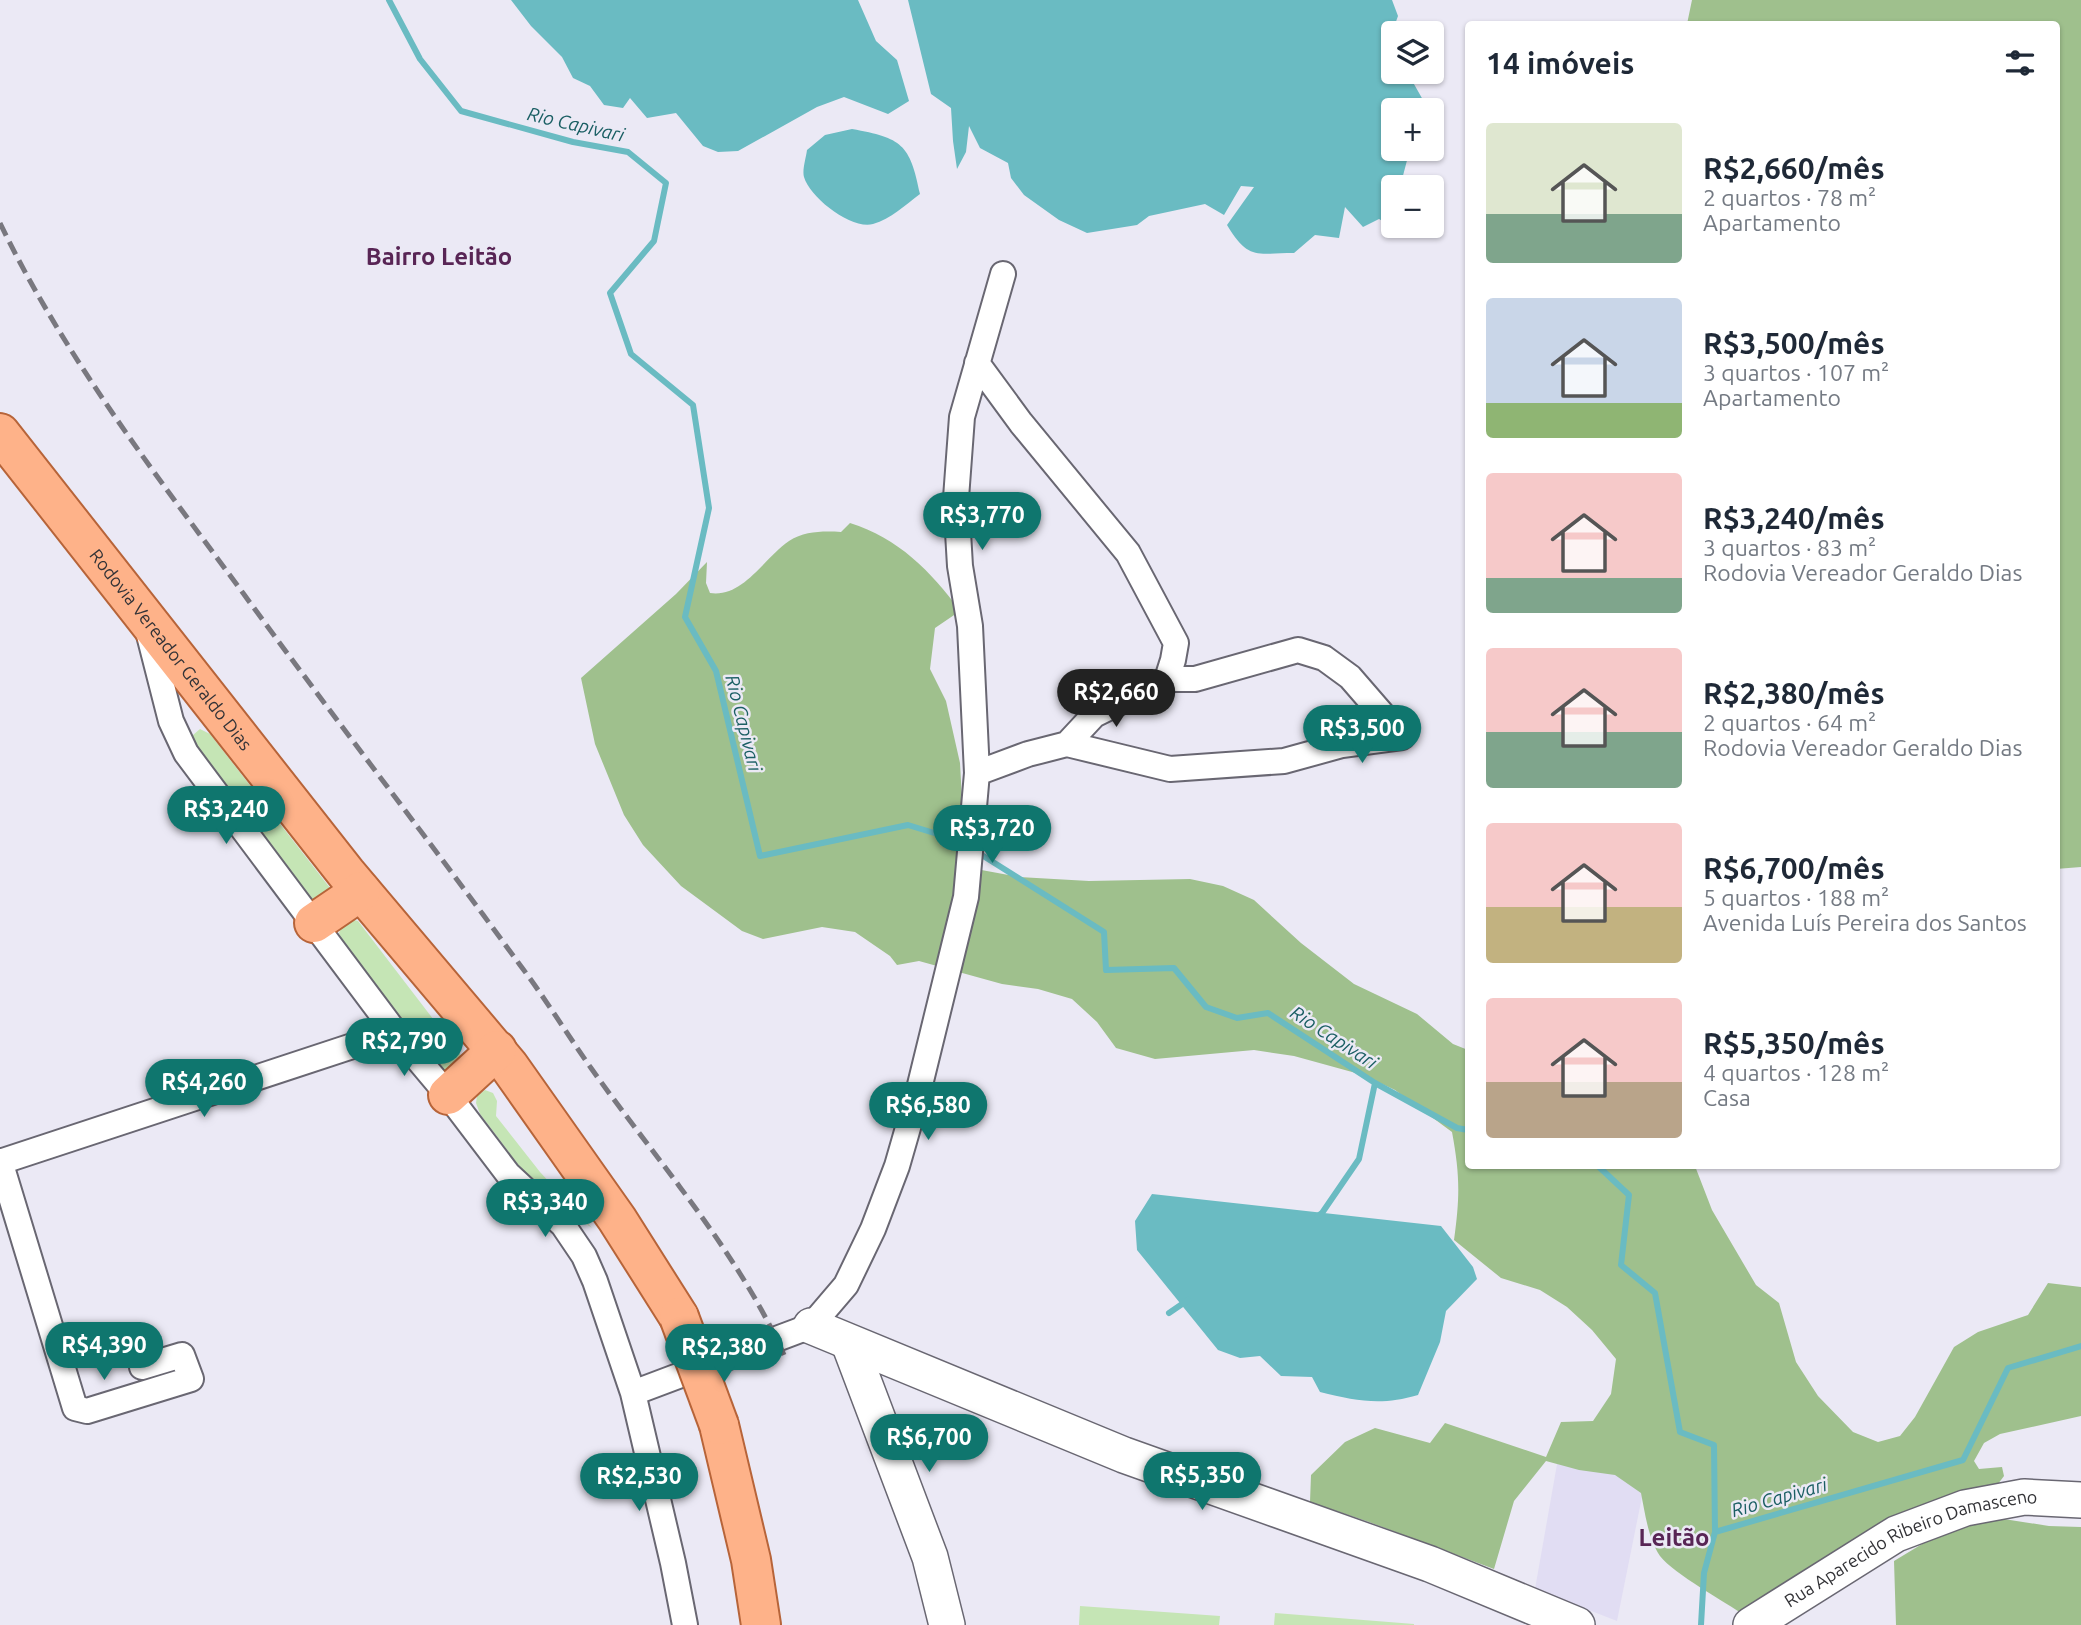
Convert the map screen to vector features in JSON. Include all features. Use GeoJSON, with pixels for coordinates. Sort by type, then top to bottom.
{"type":"FeatureCollection","features":[{"type":"Feature","properties":{"kind":"main road","name":"Rodovia Vereador Geraldo Dias"},"geometry":{"type":"LineString","coordinates":[[0,433],[361,891],[497,1050],[617,1219],[679,1317],[719,1425],[751,1560],[761,1625]]}},
{"type":"Feature","properties":{"kind":"main road"},"geometry":{"type":"LineString","coordinates":[[314,923],[361,891]]}},
{"type":"Feature","properties":{"kind":"main road"},"geometry":{"type":"LineString","coordinates":[[448,1095],[497,1050]]}},
{"type":"Feature","properties":{"kind":"street"},"geometry":{"type":"LineString","coordinates":[[633,1393],[805,1329],[846,1285],[873,1229],[898,1166],[966,897],[977,773],[970,626],[960,566],[956,498],[962,417],[1003,274]]}},
{"type":"Feature","properties":{"kind":"street"},"geometry":{"type":"LineString","coordinates":[[977,363],[1021,424],[1128,552],[1176,643],[1167,679]]}},
{"type":"Feature","properties":{"kind":"street"},"geometry":{"type":"LineString","coordinates":[[145,616],[172,721],[186,753],[216,797],[395,1032],[448,1095],[508,1174],[563,1225],[584,1256],[633,1393],[685,1625]]}},
{"type":"Feature","properties":{"kind":"street"},"geometry":{"type":"LineString","coordinates":[[977,773],[1028,754],[1067,744],[1170,769],[1284,761],[1342,745],[1402,737],[1350,677],[1325,658],[1298,650],[1195,679],[1167,679],[1094,715],[1067,744]]}},
{"type":"Feature","properties":{"kind":"street"},"geometry":{"type":"LineString","coordinates":[[142,1367],[182,1355],[191,1379],[88,1411],[75,1408],[0,1162],[395,1032]]}},
{"type":"Feature","properties":{"kind":"street"},"geometry":{"type":"LineString","coordinates":[[805,1329],[849,1343],[1125,1455],[1430,1564],[1577,1625]]}},
{"type":"Feature","properties":{"kind":"street"},"geometry":{"type":"LineString","coordinates":[[849,1343],[930,1557],[947,1625]]}},
{"type":"Feature","properties":{"kind":"street","name":"Rua Aparecido Ribeiro Damasceno"},"geometry":{"type":"LineString","coordinates":[[1751,1625],[1896,1534],[1965,1508],[2024,1497],[2081,1500]]}},
{"type":"Feature","properties":{"kind":"shaded area"},"geometry":{"type":"Polygon","coordinates":[[[1562,1436],[1650,1457],[1617,1621],[1535,1589],[1562,1436]]]}},
{"type":"Feature","properties":{"kind":"green space"},"geometry":{"type":"Polygon","coordinates":[[[1692,0],[2081,0],[2081,867],[2060,869],[2060,21],[1688,21],[1692,0]]]}},
{"type":"Feature","properties":{"kind":"green space"},"geometry":{"type":"Polygon","coordinates":[[[850,523],[883,537],[925,570],[960,611],[935,628],[930,669],[946,701],[960,763],[965,855],[976,869],[1019,877],[1089,881],[1190,879],[1223,886],[1254,900],[1301,943],[1354,984],[1417,1014],[1453,1044],[1465,1049],[1465,1169],[1696,1169],[1712,1210],[1756,1285],[1779,1303],[1796,1362],[1818,1396],[1853,1432],[1878,1442],[1900,1436],[1915,1417],[1954,1347],[1978,1332],[2028,1315],[2048,1283],[2081,1287],[2081,1416],[2000,1434],[1984,1443],[1974,1461],[1979,1469],[2002,1467],[2004,1476],[1998,1484],[1905,1514],[1746,1616],[1688,1579],[1660,1556],[1650,1533],[1641,1493],[1615,1475],[1579,1470],[1546,1461],[1514,1501],[1494,1569],[1310,1502],[1311,1475],[1345,1442],[1375,1428],[1430,1443],[1445,1423],[1546,1457],[1561,1422],[1593,1421],[1611,1394],[1616,1359],[1592,1330],[1567,1307],[1540,1290],[1501,1278],[1454,1240],[1458,1186],[1452,1132],[1395,1090],[1363,1075],[1294,1056],[1254,1050],[1155,1059],[1116,1048],[1097,1022],[1072,999],[1038,989],[1002,984],[919,961],[897,965],[890,956],[855,932],[822,927],[763,939],[742,931],[681,886],[643,845],[624,815],[595,744],[581,678],[676,594],[707,562],[706,583],[710,593],[722,593],[743,583],[789,541],[808,533],[841,532],[850,523]]]}},
{"type":"Feature","properties":{"kind":"green space"},"geometry":{"type":"Polygon","coordinates":[[[200,729],[210,734],[330,888],[329,901],[310,903],[191,744],[193,735],[200,729]]]}},
{"type":"Feature","properties":{"kind":"green space"},"geometry":{"type":"Polygon","coordinates":[[[350,919],[358,921],[463,1058],[452,1076],[435,1063],[341,939],[339,933],[343,924],[350,919]]]}},
{"type":"Feature","properties":{"kind":"green space"},"geometry":{"type":"Polygon","coordinates":[[[485,1090],[493,1093],[497,1101],[496,1116],[540,1172],[592,1228],[535,1187],[480,1114],[476,1103],[477,1096],[485,1090]]]}},
{"type":"Feature","properties":{"kind":"green space"},"geometry":{"type":"Polygon","coordinates":[[[1991,1517],[2049,1526],[2081,1527],[2081,1625],[1896,1625],[1894,1561],[1942,1532],[1991,1517]]]}},
{"type":"Feature","properties":{"kind":"green space"},"geometry":{"type":"Polygon","coordinates":[[[1080,1606],[1220,1616],[1219,1625],[1079,1625],[1080,1606]]]}},
{"type":"Feature","properties":{"kind":"green space"},"geometry":{"type":"Polygon","coordinates":[[[1275,1613],[1414,1624],[1414,1625],[1274,1625],[1275,1613]]]}},
{"type":"Feature","properties":{"kind":"water"},"geometry":{"type":"Polygon","coordinates":[[[511,0],[858,0],[876,41],[897,60],[909,101],[888,114],[844,97],[817,107],[738,151],[718,152],[703,146],[676,113],[647,118],[630,98],[623,108],[604,105],[590,86],[573,78],[562,57],[531,26],[511,0]]]}},
{"type":"Feature","properties":{"kind":"water"},"geometry":{"type":"Polygon","coordinates":[[[908,0],[1392,0],[1398,16],[1396,21],[1381,21],[1381,84],[1414,84],[1422,98],[1381,98],[1381,161],[1407,161],[1403,175],[1381,175],[1381,220],[1363,227],[1345,207],[1339,238],[1315,235],[1294,253],[1262,254],[1254,253],[1241,245],[1227,225],[1254,187],[1241,186],[1224,215],[1205,204],[1149,216],[1137,225],[1087,233],[1059,220],[1024,195],[1011,178],[1008,163],[980,148],[969,126],[966,152],[957,169],[951,108],[931,94],[908,0]]]}},
{"type":"Feature","properties":{"kind":"water"},"geometry":{"type":"Polygon","coordinates":[[[852,129],[882,136],[901,146],[912,164],[920,194],[892,215],[873,224],[854,222],[833,211],[814,194],[804,177],[807,150],[825,135],[852,129]]]}},
{"type":"Feature","properties":{"kind":"water"},"geometry":{"type":"Polygon","coordinates":[[[1152,1194],[1441,1226],[1473,1267],[1477,1279],[1446,1311],[1440,1342],[1418,1395],[1369,1401],[1320,1392],[1312,1377],[1281,1376],[1260,1356],[1240,1358],[1218,1350],[1137,1250],[1135,1221],[1152,1194]]]}},
{"type":"Feature","properties":{"kind":"waterway","name":"Rio Capivari"},"geometry":{"type":"LineString","coordinates":[[389,0],[420,59],[461,111],[573,142],[628,152],[666,183],[654,241],[610,293],[631,354],[693,405],[709,508],[685,617],[716,671],[760,856],[908,825],[965,844]]}},
{"type":"Feature","properties":{"kind":"waterway","name":"Rio Capivari"},"geometry":{"type":"LineString","coordinates":[[977,852],[1104,932],[1106,970],[1174,968],[1206,1007],[1237,1018],[1268,1013],[1375,1083],[1457,1128],[1465,1129]]}},
{"type":"Feature","properties":{"kind":"waterway"},"geometry":{"type":"LineString","coordinates":[[1318,1216],[1359,1159],[1375,1083]]}},
{"type":"Feature","properties":{"kind":"waterway","name":"Rio Capivari"},"geometry":{"type":"LineString","coordinates":[[1601,1169],[1629,1195],[1621,1265],[1655,1293],[1680,1432],[1714,1445],[1715,1532],[1963,1460],[2008,1368],[2081,1346]]}},
{"type":"Feature","properties":{"kind":"waterway"},"geometry":{"type":"LineString","coordinates":[[1169,1313],[1188,1300]]}},
{"type":"Feature","properties":{"kind":"waterway"},"geometry":{"type":"LineString","coordinates":[[1701,1625],[1704,1573],[1715,1532]]}},
{"type":"Feature","properties":{"kind":"railway"},"geometry":{"type":"LineString","coordinates":[[0,223],[53,320],[113,414],[695,1207],[743,1279],[784,1355]]}},
{"type":"Feature","properties":{"kind":"district","name":"Bairro Leitão"},"geometry":{"type":"Point","coordinates":[439,257]}},
{"type":"Feature","properties":{"kind":"district","name":"Leitão"},"geometry":{"type":"Point","coordinates":[1674,1538]}}]}
